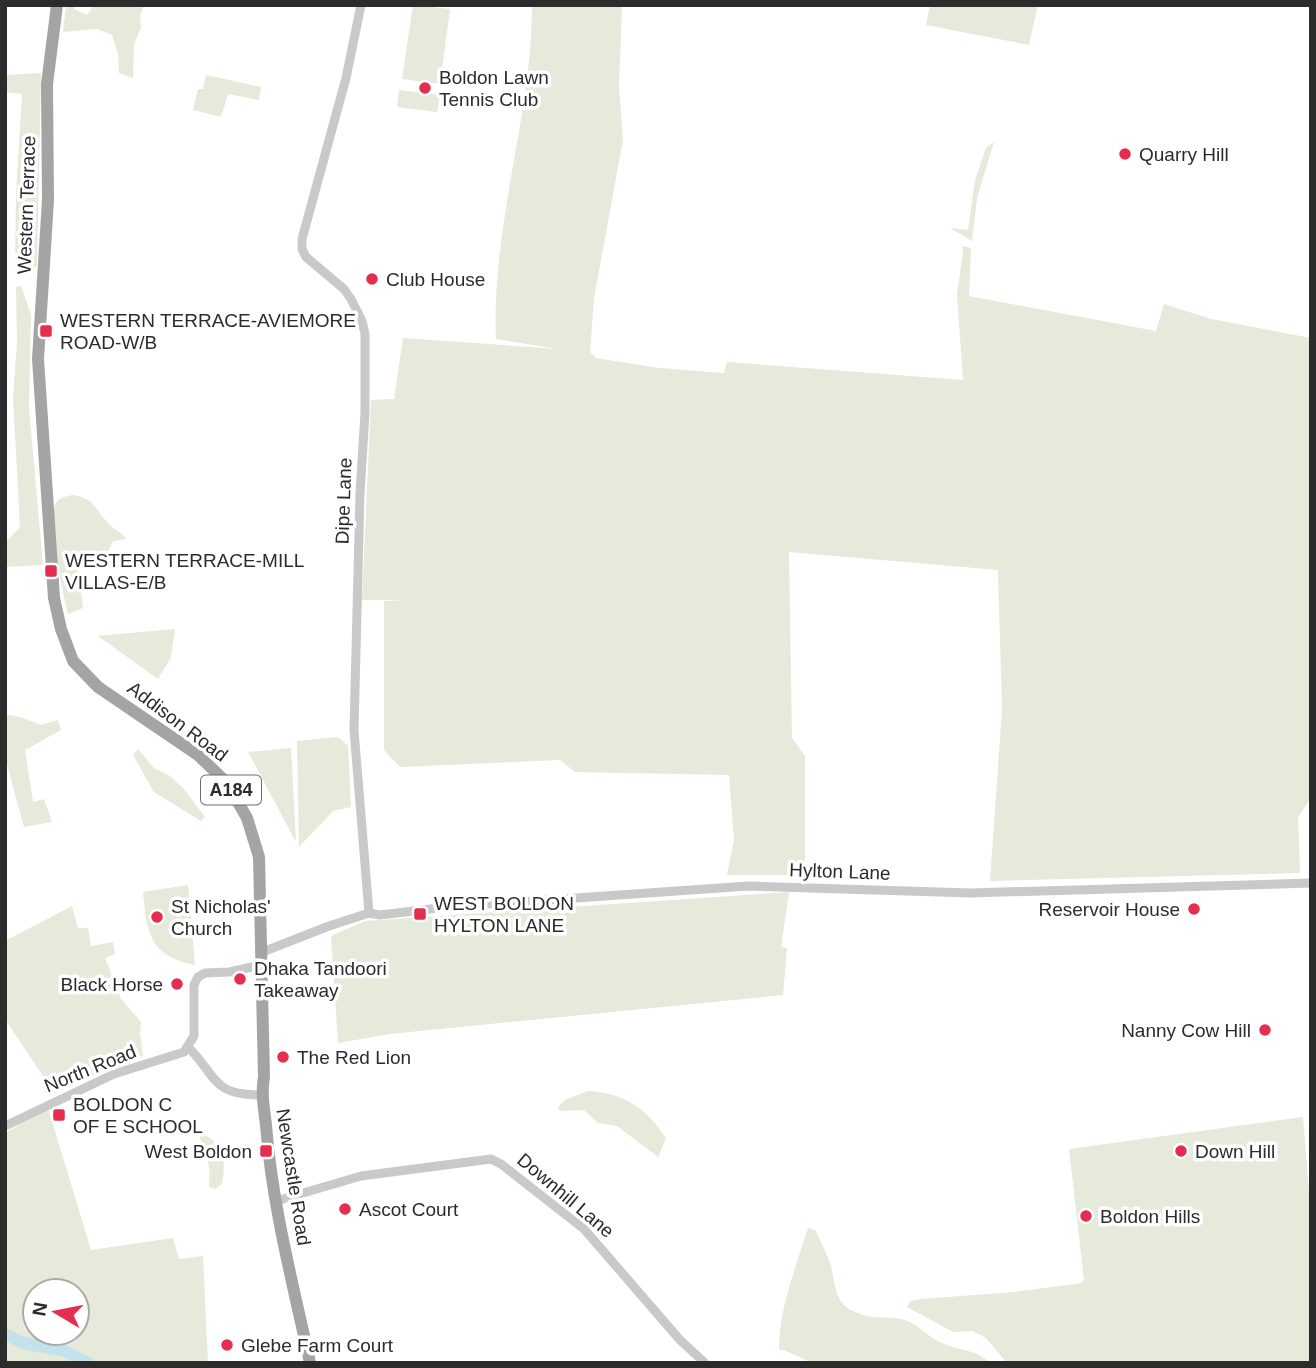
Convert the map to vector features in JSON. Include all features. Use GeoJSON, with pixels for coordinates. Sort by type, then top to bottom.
{"type":"FeatureCollection","features":[{"type":"Feature","properties":{"kind":"main road","name":"Western Terrace"},"geometry":{"type":"LineString","coordinates":[[57,5],[47,84],[48,200],[38,393],[48,491],[54,598],[61,629],[73,661],[98,687]]}},
{"type":"Feature","properties":{"kind":"main road","name":"Addison Road"},"geometry":{"type":"LineString","coordinates":[[98,687],[187,747],[227,783],[247,818],[259,857],[260,959]]}},
{"type":"Feature","properties":{"kind":"main road","name":"Newcastle Road"},"geometry":{"type":"LineString","coordinates":[[260,959],[264,1077],[261,1095],[269,1164],[310,1363]]}},
{"type":"Feature","properties":{"kind":"street","name":"Dipe Lane"},"geometry":{"type":"LineString","coordinates":[[361,5],[347,76],[302,239],[302,249],[306,257],[344,289],[362,321],[365,334],[365,413],[360,493],[354,730],[369,913]]}},
{"type":"Feature","properties":{"kind":"street","name":"Hylton Lane"},"geometry":{"type":"LineString","coordinates":[[369,913],[380,915],[447,907],[748,886],[971,893],[1311,883]]}},
{"type":"Feature","properties":{"kind":"street"},"geometry":{"type":"LineString","coordinates":[[261,1095],[240,1095],[225,1089],[204,1069],[188,1048],[194,1036],[194,985],[198,977],[205,973],[229,972],[329,926],[369,913]]}},
{"type":"Feature","properties":{"kind":"street","name":"North Road"},"geometry":{"type":"LineString","coordinates":[[5,1126],[114,1074],[184,1052],[188,1048]]}},
{"type":"Feature","properties":{"kind":"street","name":"Downhill Lane"},"geometry":{"type":"LineString","coordinates":[[276,1201],[361,1176],[491,1159],[584,1229],[680,1339],[705,1363]]}},
{"type":"Feature","properties":{"kind":"green space"},"geometry":{"type":"Polygon","coordinates":[[[66,5],[74,5],[74,9],[87,15],[94,5],[144,5],[140,15],[141,28],[134,44],[133,78],[119,73],[118,54],[112,35],[97,29],[63,32],[66,5]]]}},
{"type":"Feature","properties":{"kind":"green space"},"geometry":{"type":"Polygon","coordinates":[[[413,5],[450,9],[440,84],[402,79],[413,5]]]}},
{"type":"Feature","properties":{"kind":"green space"},"geometry":{"type":"Polygon","coordinates":[[[532,5],[622,5],[619,87],[623,140],[594,298],[590,352],[596,358],[659,368],[724,373],[727,362],[963,380],[957,294],[962,246],[971,248],[969,296],[1156,331],[1164,304],[1211,319],[1311,338],[1311,798],[1298,817],[1300,873],[990,881],[1002,710],[998,570],[789,552],[792,738],[805,756],[805,875],[727,875],[734,840],[729,775],[575,772],[560,760],[400,767],[384,750],[384,601],[404,600],[362,600],[371,400],[394,399],[403,338],[558,349],[496,339],[500,255],[526,89],[532,5]]]}},
{"type":"Feature","properties":{"kind":"green space"},"geometry":{"type":"Polygon","coordinates":[[[930,5],[1038,5],[1029,45],[926,25],[930,5]]]}},
{"type":"Feature","properties":{"kind":"green space"},"geometry":{"type":"Polygon","coordinates":[[[41,73],[37,265],[30,274],[15,274],[16,193],[22,94],[5,92],[5,75],[41,73]]]}},
{"type":"Feature","properties":{"kind":"green space"},"geometry":{"type":"Polygon","coordinates":[[[206,75],[261,87],[259,100],[228,94],[221,117],[193,110],[198,89],[203,89],[206,75]]]}},
{"type":"Feature","properties":{"kind":"green space"},"geometry":{"type":"Polygon","coordinates":[[[399,90],[440,95],[437,112],[397,107],[399,90]]]}},
{"type":"Feature","properties":{"kind":"green space"},"geometry":{"type":"Polygon","coordinates":[[[994,142],[977,198],[972,241],[950,228],[968,230],[975,180],[986,148],[994,142]]]}},
{"type":"Feature","properties":{"kind":"green space"},"geometry":{"type":"Polygon","coordinates":[[[21,286],[31,315],[29,408],[43,565],[5,567],[5,543],[20,527],[13,398],[17,342],[16,287],[21,286]]]}},
{"type":"Feature","properties":{"kind":"green space"},"geometry":{"type":"Polygon","coordinates":[[[73,495],[90,502],[126,539],[113,541],[106,556],[112,565],[78,567],[83,608],[68,614],[57,559],[53,514],[58,501],[73,495]]]}},
{"type":"Feature","properties":{"kind":"green space"},"geometry":{"type":"Polygon","coordinates":[[[175,629],[171,657],[158,679],[98,636],[175,629]]]}},
{"type":"Feature","properties":{"kind":"green space"},"geometry":{"type":"Polygon","coordinates":[[[5,714],[41,725],[58,720],[61,730],[25,750],[33,802],[44,799],[52,822],[24,827],[5,757],[5,714]]]}},
{"type":"Feature","properties":{"kind":"green space"},"geometry":{"type":"Polygon","coordinates":[[[338,737],[348,746],[351,807],[333,811],[299,847],[297,741],[338,737]]]}},
{"type":"Feature","properties":{"kind":"green space"},"geometry":{"type":"Polygon","coordinates":[[[291,748],[296,842],[248,752],[291,748]]]}},
{"type":"Feature","properties":{"kind":"green space"},"geometry":{"type":"Polygon","coordinates":[[[138,749],[154,768],[170,776],[183,788],[205,817],[201,821],[154,792],[133,755],[138,749]]]}},
{"type":"Feature","properties":{"kind":"green space"},"geometry":{"type":"Polygon","coordinates":[[[188,885],[195,965],[168,956],[159,949],[149,931],[143,892],[188,885]]]}},
{"type":"Feature","properties":{"kind":"green space"},"geometry":{"type":"Polygon","coordinates":[[[789,892],[781,947],[787,948],[783,995],[390,1034],[338,1043],[331,936],[365,921],[789,892]]]}},
{"type":"Feature","properties":{"kind":"green space"},"geometry":{"type":"Polygon","coordinates":[[[72,906],[78,928],[88,928],[91,946],[113,942],[115,954],[105,958],[121,999],[141,1022],[143,1056],[114,1066],[55,1094],[5,1019],[5,941],[72,906]]]}},
{"type":"Feature","properties":{"kind":"green space"},"geometry":{"type":"Polygon","coordinates":[[[588,1091],[613,1095],[642,1110],[666,1138],[658,1157],[617,1126],[598,1123],[584,1110],[560,1111],[558,1107],[565,1100],[588,1091]]]}},
{"type":"Feature","properties":{"kind":"green space"},"geometry":{"type":"Polygon","coordinates":[[[48,1108],[91,1250],[173,1238],[179,1259],[203,1256],[208,1363],[5,1363],[5,1133],[48,1108]]]}},
{"type":"Feature","properties":{"kind":"green space"},"geometry":{"type":"Polygon","coordinates":[[[1303,1117],[1311,1217],[1311,1363],[1007,1363],[986,1338],[973,1331],[953,1332],[907,1307],[910,1301],[920,1299],[1015,1292],[1082,1283],[1084,1280],[1069,1149],[1303,1117]]]}},
{"type":"Feature","properties":{"kind":"green space"},"geometry":{"type":"Polygon","coordinates":[[[197,1132],[213,1140],[221,1152],[224,1166],[222,1184],[215,1189],[209,1187],[208,1158],[197,1132]]]}},
{"type":"Feature","properties":{"kind":"green space"},"geometry":{"type":"Polygon","coordinates":[[[808,1228],[816,1231],[831,1266],[838,1296],[846,1307],[868,1316],[907,1321],[948,1346],[979,1355],[990,1363],[812,1363],[779,1350],[785,1303],[808,1228]]]}},
{"type":"Feature","properties":{"kind":"waterway"},"geometry":{"type":"LineString","coordinates":[[5,1334],[23,1343],[65,1351],[88,1363]]}},
{"type":"Feature","properties":{"kind":"place","name":"Boldon Lawn Tennis Club"},"geometry":{"type":"Point","coordinates":[425,88]}},
{"type":"Feature","properties":{"kind":"place","name":"Quarry Hill"},"geometry":{"type":"Point","coordinates":[1125,154]}},
{"type":"Feature","properties":{"kind":"place","name":"Club House"},"geometry":{"type":"Point","coordinates":[372,279]}},
{"type":"Feature","properties":{"kind":"place","name":"WESTERN TERRACE-AVIEMORE ROAD-W/B"},"geometry":{"type":"Point","coordinates":[46,331]}},
{"type":"Feature","properties":{"kind":"place","name":"WESTERN TERRACE-MILL VILLAS-E/B"},"geometry":{"type":"Point","coordinates":[51,571]}},
{"type":"Feature","properties":{"kind":"place","name":"Reservoir House"},"geometry":{"type":"Point","coordinates":[1194,909]}},
{"type":"Feature","properties":{"kind":"place","name":"WEST BOLDON HYLTON LANE"},"geometry":{"type":"Point","coordinates":[420,914]}},
{"type":"Feature","properties":{"kind":"place","name":"St Nicholas' Church"},"geometry":{"type":"Point","coordinates":[157,917]}},
{"type":"Feature","properties":{"kind":"place","name":"Dhaka Tandoori Takeaway"},"geometry":{"type":"Point","coordinates":[240,979]}},
{"type":"Feature","properties":{"kind":"place","name":"Black Horse"},"geometry":{"type":"Point","coordinates":[177,984]}},
{"type":"Feature","properties":{"kind":"place","name":"Nanny Cow Hill"},"geometry":{"type":"Point","coordinates":[1265,1030]}},
{"type":"Feature","properties":{"kind":"place","name":"The Red Lion"},"geometry":{"type":"Point","coordinates":[283,1057]}},
{"type":"Feature","properties":{"kind":"place","name":"BOLDON C OF E SCHOOL"},"geometry":{"type":"Point","coordinates":[59,1115]}},
{"type":"Feature","properties":{"kind":"place","name":"West Boldon"},"geometry":{"type":"Point","coordinates":[266,1151]}},
{"type":"Feature","properties":{"kind":"place","name":"Down Hill"},"geometry":{"type":"Point","coordinates":[1181,1151]}},
{"type":"Feature","properties":{"kind":"place","name":"Ascot Court"},"geometry":{"type":"Point","coordinates":[345,1209]}},
{"type":"Feature","properties":{"kind":"place","name":"Boldon Hills"},"geometry":{"type":"Point","coordinates":[1086,1216]}},
{"type":"Feature","properties":{"kind":"place","name":"Glebe Farm Court"},"geometry":{"type":"Point","coordinates":[227,1345]}}]}
